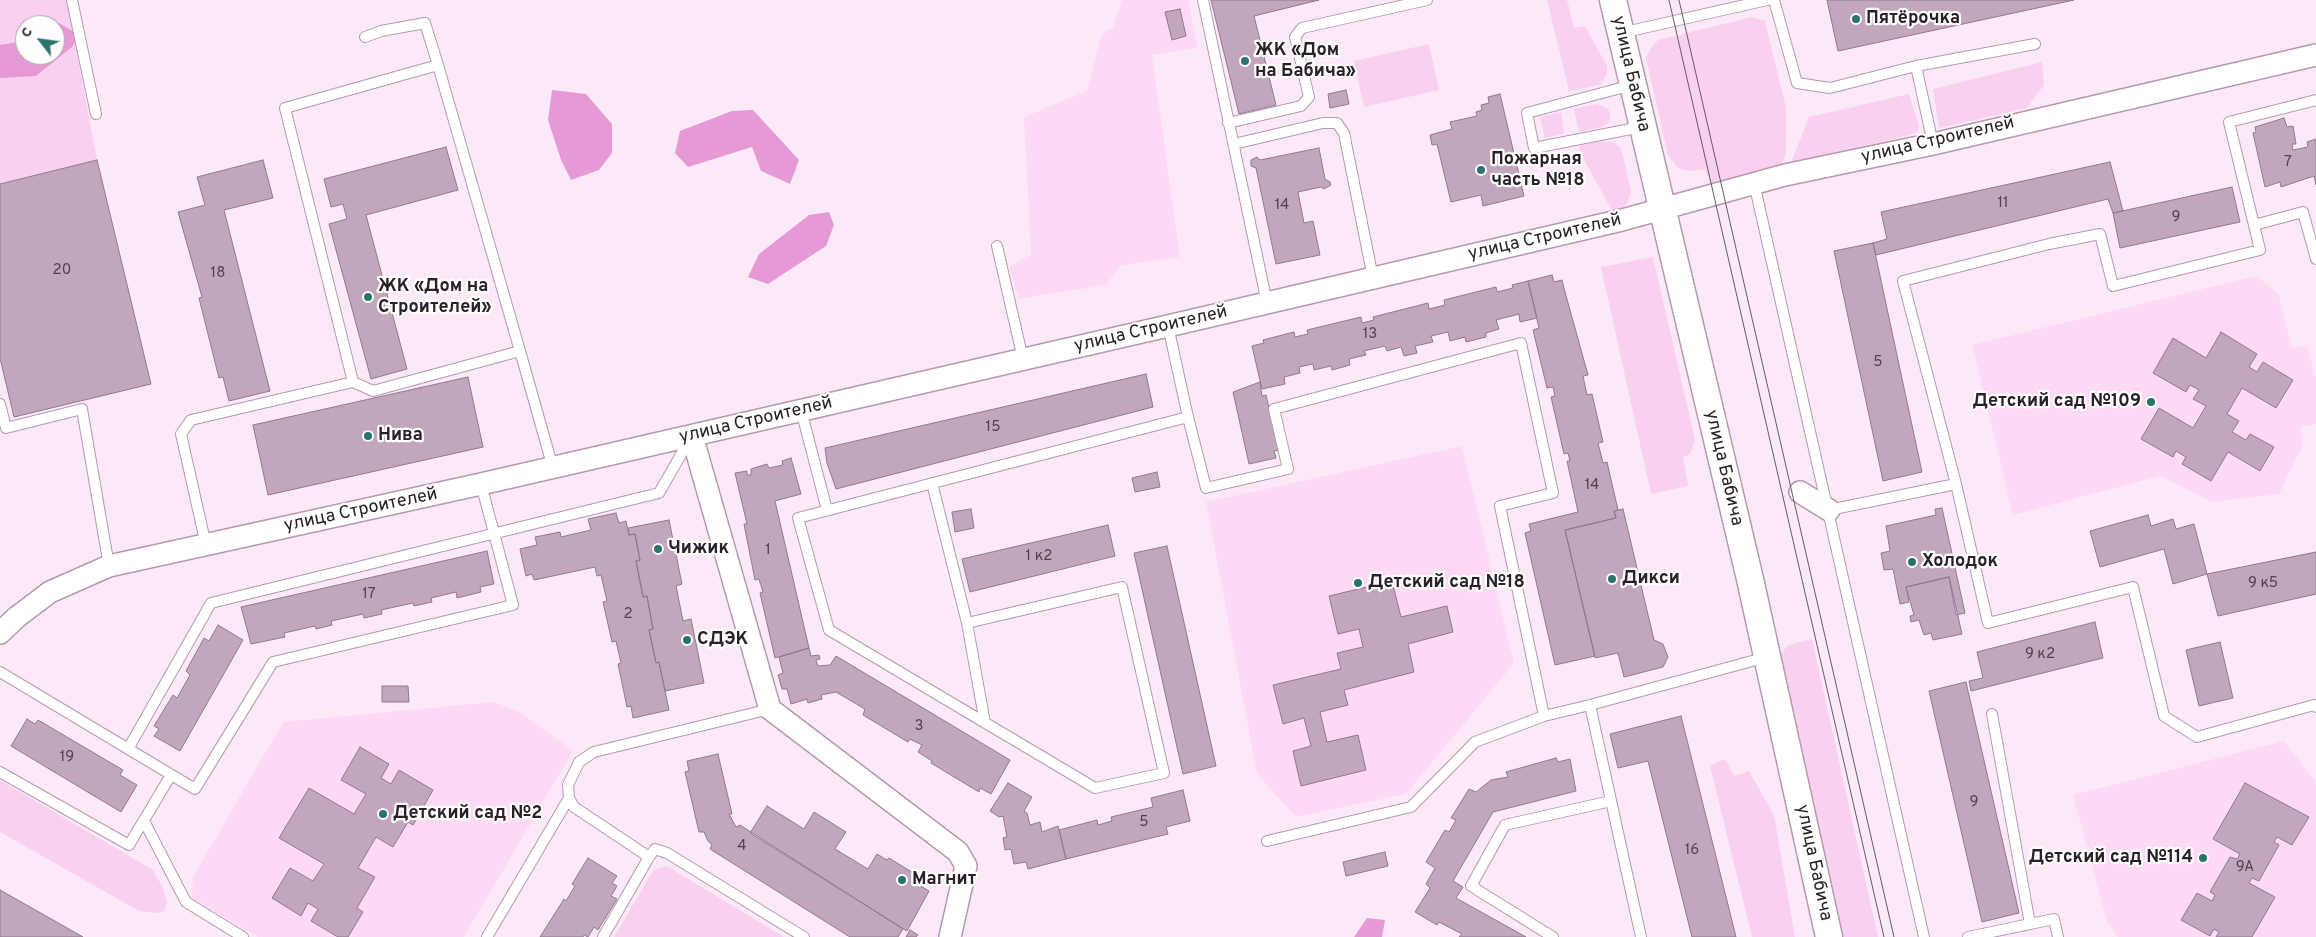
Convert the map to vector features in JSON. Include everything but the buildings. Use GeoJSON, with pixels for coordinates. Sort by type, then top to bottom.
{"type":"FeatureCollection","features":[{"type":"Feature","properties":{"kind":"street","name":"улица Бабича"},"geometry":{"type":"LineString","coordinates":[[1613,0],[1768,657],[1830,937]]}},
{"type":"Feature","properties":{"kind":"street","name":"улица Строителей"},"geometry":{"type":"LineString","coordinates":[[0,633],[16,617],[50,592],[108,566],[554,468],[1022,360],[1662,209],[1754,183],[1933,144],[2316,55]]}},
{"type":"Feature","properties":{"kind":"street"},"geometry":{"type":"LineString","coordinates":[[692,436],[770,709],[958,852],[966,866],[950,937]]}},
{"type":"Feature","properties":{"kind":"street"},"geometry":{"type":"LineString","coordinates":[[1800,492],[1829,510]]}},
{"type":"Feature","properties":{"kind":"lane"},"geometry":{"type":"LineString","coordinates":[[72,0],[96,114]]}},
{"type":"Feature","properties":{"kind":"lane"},"geometry":{"type":"LineString","coordinates":[[1203,0],[1267,303]]}},
{"type":"Feature","properties":{"kind":"lane"},"geometry":{"type":"LineString","coordinates":[[1228,123],[1300,106],[1309,97],[1295,37],[1302,28],[1427,0]]}},
{"type":"Feature","properties":{"kind":"lane"},"geometry":{"type":"LineString","coordinates":[[1620,33],[1767,0]]}},
{"type":"Feature","properties":{"kind":"lane"},"geometry":{"type":"LineString","coordinates":[[1774,0],[1797,82],[1830,88],[1916,66],[2035,44]]}},
{"type":"Feature","properties":{"kind":"lane"},"geometry":{"type":"LineString","coordinates":[[365,37],[381,31],[425,23],[554,468]]}},
{"type":"Feature","properties":{"kind":"lane"},"geometry":{"type":"LineString","coordinates":[[353,382],[285,108],[438,65]]}},
{"type":"Feature","properties":{"kind":"lane"},"geometry":{"type":"LineString","coordinates":[[1916,66],[1933,144]]}},
{"type":"Feature","properties":{"kind":"lane"},"geometry":{"type":"LineString","coordinates":[[1632,85],[1528,113],[1534,148],[1642,127]]}},
{"type":"Feature","properties":{"kind":"lane"},"geometry":{"type":"LineString","coordinates":[[2316,100],[2229,122],[2260,250],[2113,286],[2100,234],[1903,281],[1956,484],[1988,623],[2133,587],[2164,716],[2197,737],[2314,705],[2316,707]]}},
{"type":"Feature","properties":{"kind":"lane"},"geometry":{"type":"LineString","coordinates":[[1234,144],[1323,123],[1337,123],[1344,133],[1373,278]]}},
{"type":"Feature","properties":{"kind":"lane"},"geometry":{"type":"LineString","coordinates":[[1754,183],[1924,937]]}},
{"type":"Feature","properties":{"kind":"lane"},"geometry":{"type":"LineString","coordinates":[[2254,225],[2303,212],[2316,259]]}},
{"type":"Feature","properties":{"kind":"lane"},"geometry":{"type":"LineString","coordinates":[[997,246],[1022,360]]}},
{"type":"Feature","properties":{"kind":"lane"},"geometry":{"type":"LineString","coordinates":[[1168,326],[1206,488],[1288,469],[1274,409],[1521,343],[1553,493],[1500,506],[1544,716]]}},
{"type":"Feature","properties":{"kind":"lane"},"geometry":{"type":"LineString","coordinates":[[206,545],[181,434],[192,420],[353,382],[373,391],[520,351]]}},
{"type":"Feature","properties":{"kind":"lane"},"geometry":{"type":"LineString","coordinates":[[0,404],[6,428],[82,409],[108,566]]}},
{"type":"Feature","properties":{"kind":"lane"},"geometry":{"type":"LineString","coordinates":[[802,410],[827,510]]}},
{"type":"Feature","properties":{"kind":"lane"},"geometry":{"type":"LineString","coordinates":[[967,623],[1122,587],[1164,772],[1095,788],[830,630],[798,518],[1188,417]]}},
{"type":"Feature","properties":{"kind":"lane"},"geometry":{"type":"LineString","coordinates":[[128,749],[211,603],[659,493],[692,436]]}},
{"type":"Feature","properties":{"kind":"lane"},"geometry":{"type":"LineString","coordinates":[[932,483],[967,623],[985,722]]}},
{"type":"Feature","properties":{"kind":"lane"},"geometry":{"type":"LineString","coordinates":[[0,685],[3,673],[195,789],[273,662],[513,605],[481,484]]}},
{"type":"Feature","properties":{"kind":"lane"},"geometry":{"type":"LineString","coordinates":[[1829,510],[1956,484]]}},
{"type":"Feature","properties":{"kind":"lane"},"geometry":{"type":"LineString","coordinates":[[1267,841],[1411,807],[1475,742],[1544,716],[1590,706],[1768,657]]}},
{"type":"Feature","properties":{"kind":"lane"},"geometry":{"type":"LineString","coordinates":[[1590,706],[1641,937]]}},
{"type":"Feature","properties":{"kind":"lane"},"geometry":{"type":"LineString","coordinates":[[650,858],[574,807],[569,798],[568,785],[573,772],[580,762],[594,752],[770,709]]}},
{"type":"Feature","properties":{"kind":"lane"},"geometry":{"type":"LineString","coordinates":[[1992,714],[2030,924]]}},
{"type":"Feature","properties":{"kind":"lane"},"geometry":{"type":"LineString","coordinates":[[0,772],[129,845],[171,775]]}},
{"type":"Feature","properties":{"kind":"lane"},"geometry":{"type":"LineString","coordinates":[[487,937],[569,798]]}},
{"type":"Feature","properties":{"kind":"lane"},"geometry":{"type":"LineString","coordinates":[[1553,937],[1471,886],[1505,825],[1610,801]]}},
{"type":"Feature","properties":{"kind":"lane"},"geometry":{"type":"LineString","coordinates":[[144,821],[186,902],[242,937]]}},
{"type":"Feature","properties":{"kind":"lane"},"geometry":{"type":"LineString","coordinates":[[603,937],[655,849],[667,853],[804,937]]}},
{"type":"Feature","properties":{"kind":"lane"},"geometry":{"type":"LineString","coordinates":[[1968,937],[2054,919],[2058,937]]}},
{"type":"Feature","properties":{"kind":"shaded area"},"geometry":{"type":"Polygon","coordinates":[[[0,0],[67,0],[97,160],[0,184],[0,0]]]}},
{"type":"Feature","properties":{"kind":"shaded area"},"geometry":{"type":"Polygon","coordinates":[[[1122,0],[1188,0],[1198,48],[1152,55],[1180,257],[1120,266],[1106,285],[1019,299],[1009,267],[1031,255],[1024,117],[1087,91],[1102,34],[1113,27],[1122,0]]]}},
{"type":"Feature","properties":{"kind":"shaded area"},"geometry":{"type":"Polygon","coordinates":[[[1547,0],[1567,0],[1574,28],[1585,26],[1607,66],[1607,74],[1600,85],[1569,91],[1547,0]]]}},
{"type":"Feature","properties":{"kind":"shaded area"},"geometry":{"type":"Polygon","coordinates":[[[1752,17],[1765,21],[1786,108],[1786,153],[1780,169],[1711,185],[1705,169],[1690,171],[1678,168],[1668,155],[1646,58],[1658,40],[1752,17]]]}},
{"type":"Feature","properties":{"kind":"shaded area"},"geometry":{"type":"Polygon","coordinates":[[[65,27],[79,35],[72,47],[65,53],[65,27]]]}},
{"type":"Feature","properties":{"kind":"shaded area"},"geometry":{"type":"Polygon","coordinates":[[[15,43],[15,65],[50,65],[36,76],[0,78],[0,45],[15,43]]]}},
{"type":"Feature","properties":{"kind":"shaded area"},"geometry":{"type":"Polygon","coordinates":[[[1429,44],[1439,90],[1364,107],[1354,61],[1429,44]]]}},
{"type":"Feature","properties":{"kind":"shaded area"},"geometry":{"type":"Polygon","coordinates":[[[2042,62],[2044,85],[2027,108],[1939,128],[1933,89],[2042,62]]]}},
{"type":"Feature","properties":{"kind":"shaded area"},"geometry":{"type":"Polygon","coordinates":[[[552,90],[586,94],[612,124],[612,153],[599,170],[571,180],[561,160],[548,120],[552,90]]]}},
{"type":"Feature","properties":{"kind":"shaded area"},"geometry":{"type":"Polygon","coordinates":[[[1909,94],[1919,126],[1917,133],[1790,165],[1809,117],[1909,94]]]}},
{"type":"Feature","properties":{"kind":"shaded area"},"geometry":{"type":"Polygon","coordinates":[[[1597,104],[1608,109],[1611,115],[1608,123],[1602,127],[1579,132],[1574,109],[1597,104]]]}},
{"type":"Feature","properties":{"kind":"shaded area"},"geometry":{"type":"Polygon","coordinates":[[[753,110],[799,160],[790,184],[761,171],[752,147],[688,167],[675,153],[680,131],[732,111],[753,110]]]}},
{"type":"Feature","properties":{"kind":"shaded area"},"geometry":{"type":"Polygon","coordinates":[[[1561,112],[1564,134],[1545,138],[1540,117],[1561,112]]]}},
{"type":"Feature","properties":{"kind":"shaded area"},"geometry":{"type":"Polygon","coordinates":[[[1597,141],[1613,142],[1620,147],[1623,155],[1631,192],[1628,202],[1620,212],[1614,214],[1579,151],[1579,146],[1597,141]]]}},
{"type":"Feature","properties":{"kind":"shaded area"},"geometry":{"type":"Polygon","coordinates":[[[829,212],[834,225],[826,246],[768,284],[748,277],[759,254],[809,215],[829,212]]]}},
{"type":"Feature","properties":{"kind":"shaded area"},"geometry":{"type":"Polygon","coordinates":[[[1653,257],[1695,440],[1690,454],[1683,457],[1688,486],[1651,494],[1601,267],[1653,257]]]}},
{"type":"Feature","properties":{"kind":"shaded area","name":"Детский сад №109"},"geometry":{"type":"Polygon","coordinates":[[[2256,276],[2278,293],[2292,348],[2307,346],[2316,380],[2316,424],[2301,427],[2302,447],[2279,494],[2212,502],[2160,476],[2013,515],[1972,345],[2256,276]]]}},
{"type":"Feature","properties":{"kind":"shaded area","name":"Детский сад №18"},"geometry":{"type":"Polygon","coordinates":[[[1462,446],[1514,663],[1406,794],[1296,817],[1257,774],[1206,502],[1462,446]]]}},
{"type":"Feature","properties":{"kind":"shaded area"},"geometry":{"type":"Polygon","coordinates":[[[1812,639],[1878,937],[1841,937],[1778,658],[1788,645],[1812,639]]]}},
{"type":"Feature","properties":{"kind":"shaded area","name":"Детский сад №2"},"geometry":{"type":"Polygon","coordinates":[[[493,702],[520,712],[573,751],[464,937],[258,937],[192,898],[193,877],[283,722],[493,702]]]}},
{"type":"Feature","properties":{"kind":"shaded area","name":"Детский сад №114"},"geometry":{"type":"Polygon","coordinates":[[[2284,741],[2316,782],[2316,937],[2118,937],[2107,921],[2073,795],[2284,741]]]}},
{"type":"Feature","properties":{"kind":"shaded area"},"geometry":{"type":"Polygon","coordinates":[[[1725,759],[1734,776],[1749,771],[1774,815],[1795,937],[1752,937],[1710,766],[1725,759]]]}},
{"type":"Feature","properties":{"kind":"shaded area"},"geometry":{"type":"Polygon","coordinates":[[[0,780],[153,870],[162,886],[167,902],[165,911],[156,913],[139,911],[0,832],[0,780]]]}},
{"type":"Feature","properties":{"kind":"shaded area"},"geometry":{"type":"Polygon","coordinates":[[[665,866],[784,937],[614,937],[653,871],[665,866]]]}},
{"type":"Feature","properties":{"kind":"shaded area"},"geometry":{"type":"Polygon","coordinates":[[[1367,918],[1385,920],[1382,937],[1354,937],[1367,918]]]}},
{"type":"Feature","properties":{"kind":"tram line"},"geometry":{"type":"LineString","coordinates":[[1669,0],[1884,937]]}},
{"type":"Feature","properties":{"kind":"tram line"},"geometry":{"type":"LineString","coordinates":[[1679,0],[1894,937]]}},
{"type":"Feature","properties":{"kind":"place","name":"Пятёрочка"},"geometry":{"type":"Point","coordinates":[1856,19]}},
{"type":"Feature","properties":{"kind":"place","name":"ЖК «Дом на Бабича»"},"geometry":{"type":"Point","coordinates":[1245,61]}},
{"type":"Feature","properties":{"kind":"place","name":"Пожарная часть №18"},"geometry":{"type":"Point","coordinates":[1481,170]}},
{"type":"Feature","properties":{"kind":"place","name":"ЖК «Дом на Строителей»"},"geometry":{"type":"Point","coordinates":[368,297]}},
{"type":"Feature","properties":{"kind":"place","name":"Детский сад №109"},"geometry":{"type":"Point","coordinates":[2151,402]}},
{"type":"Feature","properties":{"kind":"place","name":"Нива"},"geometry":{"type":"Point","coordinates":[368,436]}},
{"type":"Feature","properties":{"kind":"place","name":"Чижик"},"geometry":{"type":"Point","coordinates":[658,549]}},
{"type":"Feature","properties":{"kind":"place","name":"Холодок"},"geometry":{"type":"Point","coordinates":[1912,562]}},
{"type":"Feature","properties":{"kind":"place","name":"Дикси"},"geometry":{"type":"Point","coordinates":[1612,579]}},
{"type":"Feature","properties":{"kind":"place","name":"Детский сад №18"},"geometry":{"type":"Point","coordinates":[1358,583]}},
{"type":"Feature","properties":{"kind":"place","name":"СДЭК"},"geometry":{"type":"Point","coordinates":[687,640]}},
{"type":"Feature","properties":{"kind":"place","name":"Детский сад №2"},"geometry":{"type":"Point","coordinates":[383,814]}},
{"type":"Feature","properties":{"kind":"place","name":"Детский сад №114"},"geometry":{"type":"Point","coordinates":[2203,858]}},
{"type":"Feature","properties":{"kind":"place","name":"Магнит"},"geometry":{"type":"Point","coordinates":[902,880]}}]}
